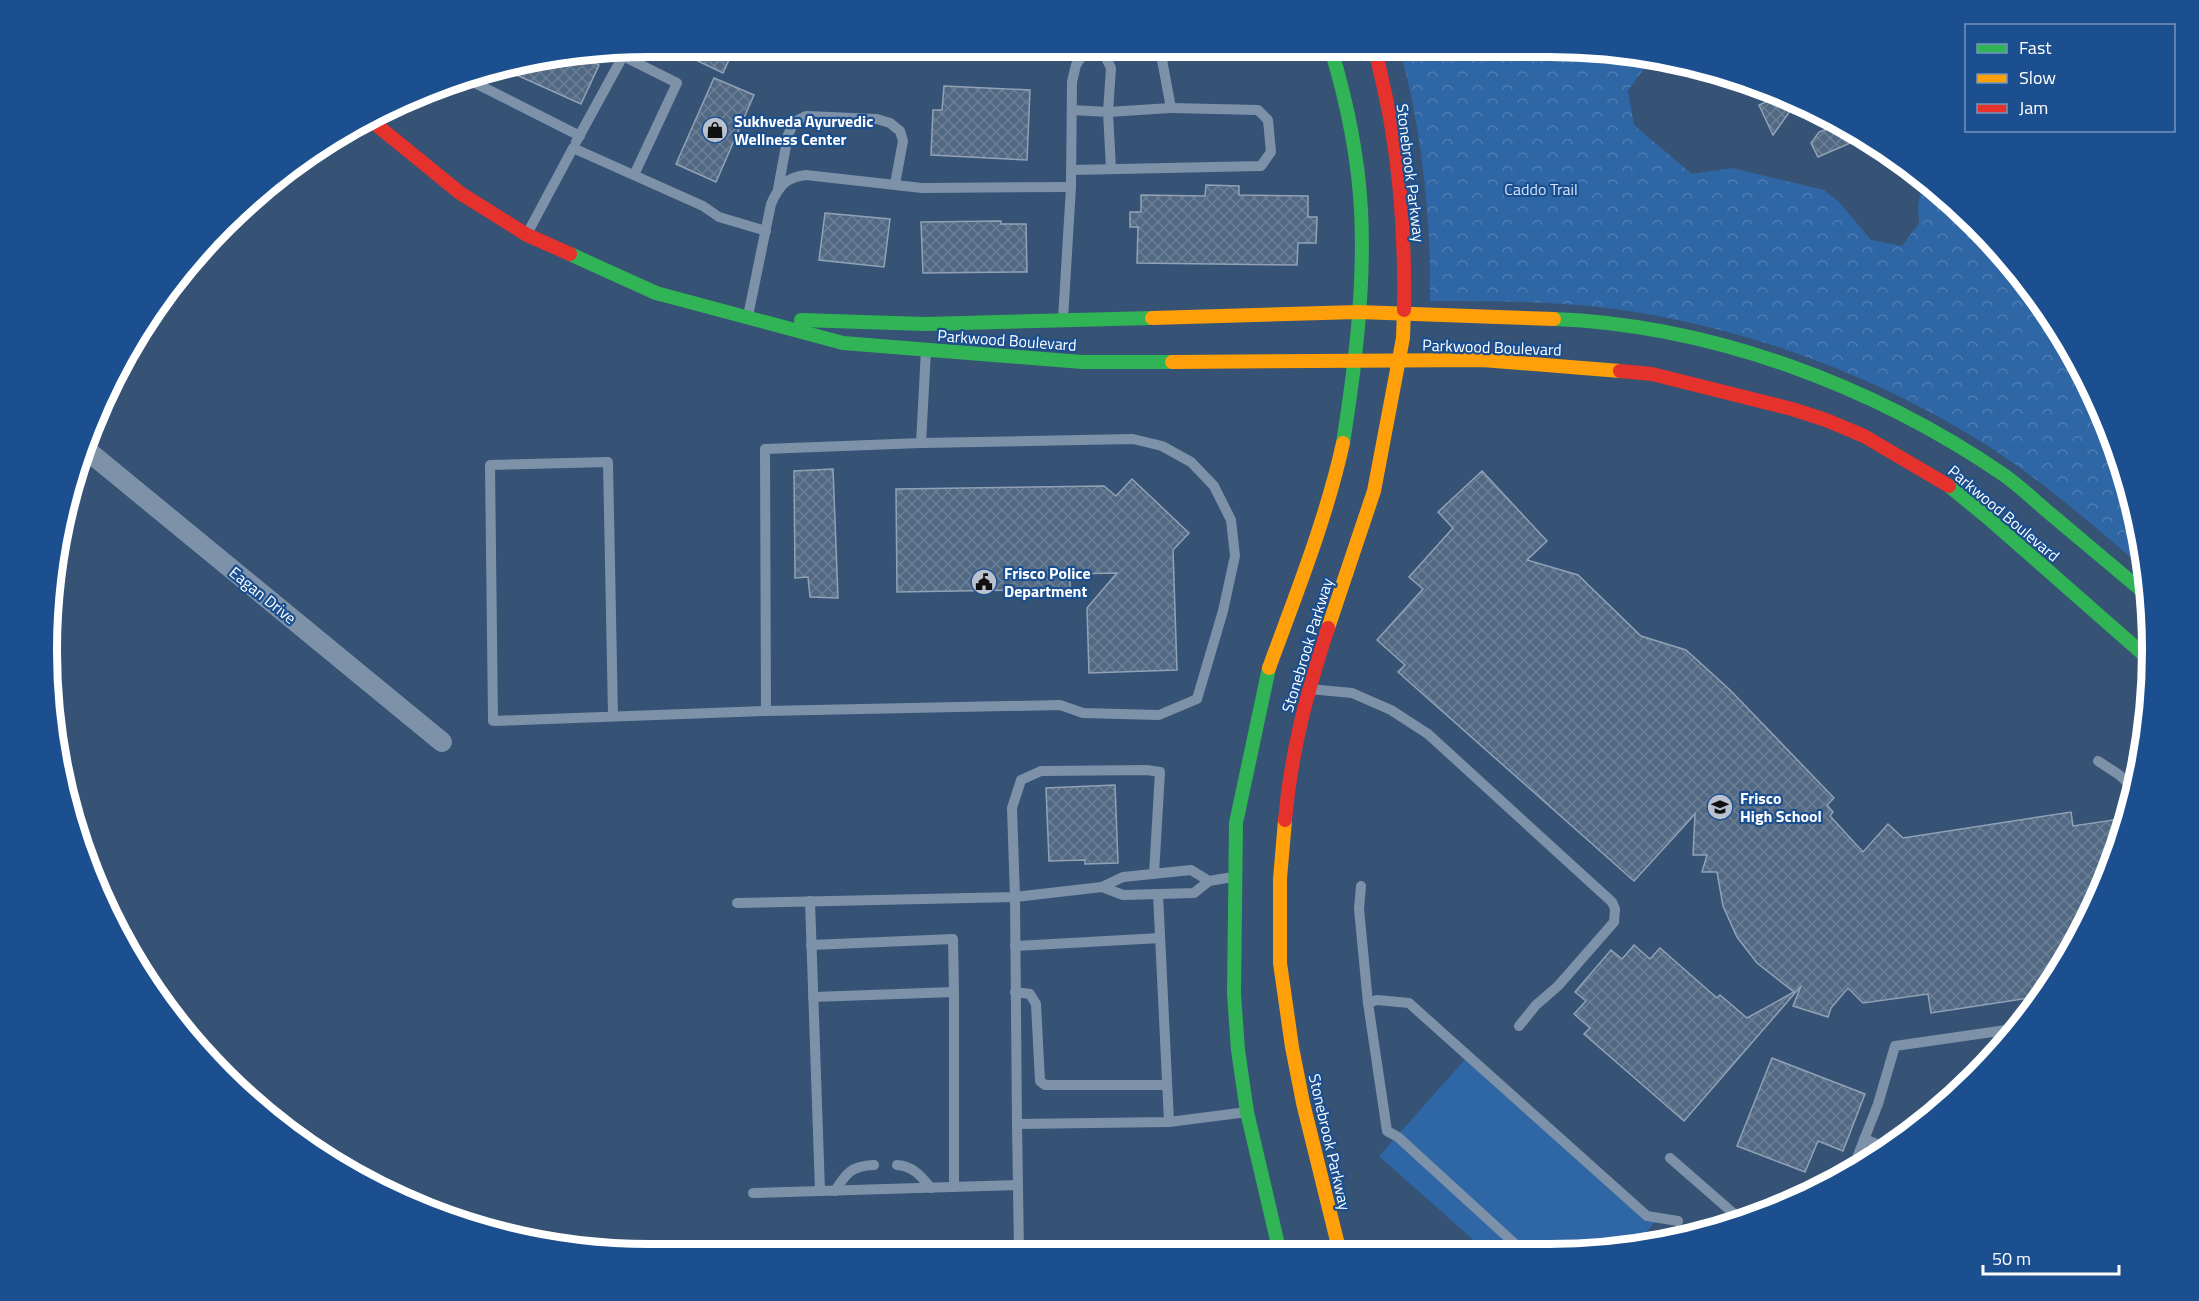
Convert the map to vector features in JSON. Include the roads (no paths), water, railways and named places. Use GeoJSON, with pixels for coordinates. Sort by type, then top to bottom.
{"type":"FeatureCollection","features":[{"type":"Feature","properties":{"kind":"main road","name":"Stonebrook Parkway"},"geometry":{"type":"LineString","coordinates":[[1278,1244],[1247,1112],[1238,1050],[1234,994],[1239,877],[1236,823],[1266,675],[1319,529],[1334,482],[1343,441],[1362,271],[1361,210],[1355,151],[1344,93],[1333,57]]}},
{"type":"Feature","properties":{"kind":"main road","name":"Stonebrook Parkway"},"geometry":{"type":"LineString","coordinates":[[1338,1244],[1303,1103],[1292,1047],[1280,963],[1274,879],[1289,776],[1308,689],[1374,490],[1399,362],[1404,315],[1405,263],[1401,198],[1392,129],[1377,57]]}},
{"type":"Feature","properties":{"kind":"main road","name":"Parkwood Boulevard"},"geometry":{"type":"LineString","coordinates":[[376,125],[460,193],[527,235],[656,292],[843,343],[926,338],[1063,321],[1358,312],[1577,320],[1650,329],[1711,348],[1823,376],[1893,410],[2005,476],[2139,589]]}},
{"type":"Feature","properties":{"kind":"main road","name":"Parkwood Boulevard"},"geometry":{"type":"LineString","coordinates":[[748,318],[926,338],[1082,362],[1482,360],[1652,374],[1702,381],[1826,420],[1864,436],[1942,481],[1987,517],[2142,653]]}},
{"type":"Feature","properties":{"kind":"street","name":"Eagan Drive"},"geometry":{"type":"LineString","coordinates":[[91,453],[442,742]]}},
{"type":"Feature","properties":{"kind":"lane"},"geometry":{"type":"LineString","coordinates":[[1063,321],[1071,187],[1072,82],[1076,65],[1081,57]]}},
{"type":"Feature","properties":{"kind":"lane"},"geometry":{"type":"LineString","coordinates":[[1106,57],[1111,68],[1108,111],[1111,169]]}},
{"type":"Feature","properties":{"kind":"lane"},"geometry":{"type":"LineString","coordinates":[[1161,57],[1171,108]]}},
{"type":"Feature","properties":{"kind":"lane"},"geometry":{"type":"LineString","coordinates":[[527,235],[623,58]]}},
{"type":"Feature","properties":{"kind":"lane"},"geometry":{"type":"LineString","coordinates":[[624,58],[677,84],[634,175]]}},
{"type":"Feature","properties":{"kind":"lane"},"geometry":{"type":"LineString","coordinates":[[476,83],[580,136]]}},
{"type":"Feature","properties":{"kind":"lane"},"geometry":{"type":"LineString","coordinates":[[1071,170],[1261,166],[1270,152],[1268,120],[1258,110],[1171,108],[1072,110]]}},
{"type":"Feature","properties":{"kind":"lane"},"geometry":{"type":"LineString","coordinates":[[748,318],[771,204],[778,189],[788,135],[794,122],[806,116],[876,119],[890,123],[900,131],[903,141],[895,184]]}},
{"type":"Feature","properties":{"kind":"lane"},"geometry":{"type":"LineString","coordinates":[[573,147],[703,206],[719,217],[766,231]]}},
{"type":"Feature","properties":{"kind":"lane"},"geometry":{"type":"LineString","coordinates":[[778,189],[786,180],[806,175],[922,188],[1071,187]]}},
{"type":"Feature","properties":{"kind":"lane"},"geometry":{"type":"LineString","coordinates":[[921,442],[926,338]]}},
{"type":"Feature","properties":{"kind":"lane"},"geometry":{"type":"LineString","coordinates":[[613,716],[608,462],[490,465],[493,721],[766,711],[1060,705],[1083,713],[1159,715],[1197,699],[1220,621],[1235,556],[1233,531],[1226,508],[1214,486],[1199,469],[1177,453],[1149,442],[1133,439],[921,442],[765,449],[766,711]]}},
{"type":"Feature","properties":{"kind":"lane"},"geometry":{"type":"LineString","coordinates":[[1308,689],[1352,693],[1410,721],[1428,734],[1612,902],[1615,909],[1614,922],[1558,986],[1536,1005],[1519,1026]]}},
{"type":"Feature","properties":{"kind":"lane"},"geometry":{"type":"LineString","coordinates":[[2098,761],[2127,782]]}},
{"type":"Feature","properties":{"kind":"lane"},"geometry":{"type":"LineString","coordinates":[[1019,1244],[1012,808],[1021,780],[1041,771],[1147,770],[1160,772],[1154,874]]}},
{"type":"Feature","properties":{"kind":"lane"},"geometry":{"type":"LineString","coordinates":[[737,903],[1015,897],[1102,887],[1124,877],[1191,870],[1209,881]]}},
{"type":"Feature","properties":{"kind":"lane"},"geometry":{"type":"LineString","coordinates":[[1102,887],[1123,896],[1194,893],[1209,881],[1239,877]]}},
{"type":"Feature","properties":{"kind":"lane"},"geometry":{"type":"LineString","coordinates":[[1361,886],[1359,909],[1368,1003],[1386,1131],[1398,1137],[1515,1244]]}},
{"type":"Feature","properties":{"kind":"lane"},"geometry":{"type":"LineString","coordinates":[[1158,894],[1169,1122]]}},
{"type":"Feature","properties":{"kind":"lane"},"geometry":{"type":"LineString","coordinates":[[810,902],[820,1191]]}},
{"type":"Feature","properties":{"kind":"lane"},"geometry":{"type":"LineString","coordinates":[[1015,946],[1160,938]]}},
{"type":"Feature","properties":{"kind":"lane"},"geometry":{"type":"LineString","coordinates":[[812,945],[953,939],[954,1187]]}},
{"type":"Feature","properties":{"kind":"lane"},"geometry":{"type":"LineString","coordinates":[[813,997],[954,992]]}},
{"type":"Feature","properties":{"kind":"lane"},"geometry":{"type":"LineString","coordinates":[[1015,992],[1030,994],[1036,1004],[1040,1081],[1045,1085],[1167,1085]]}},
{"type":"Feature","properties":{"kind":"lane"},"geometry":{"type":"LineString","coordinates":[[1368,1003],[1377,1000],[1409,1003],[1647,1216],[1678,1221]]}},
{"type":"Feature","properties":{"kind":"lane"},"geometry":{"type":"LineString","coordinates":[[1857,1157],[1878,1104],[1895,1046],[2004,1030]]}},
{"type":"Feature","properties":{"kind":"lane"},"geometry":{"type":"LineString","coordinates":[[1017,1124],[1169,1122],[1247,1112]]}},
{"type":"Feature","properties":{"kind":"lane"},"geometry":{"type":"LineString","coordinates":[[1864,1139],[1878,1144]]}},
{"type":"Feature","properties":{"kind":"lane"},"geometry":{"type":"LineString","coordinates":[[1671,1158],[1735,1214]]}},
{"type":"Feature","properties":{"kind":"lane"},"geometry":{"type":"LineString","coordinates":[[834,1191],[846,1173],[860,1166],[874,1165]]}},
{"type":"Feature","properties":{"kind":"lane"},"geometry":{"type":"LineString","coordinates":[[897,1165],[906,1166],[920,1173],[931,1188]]}},
{"type":"Feature","properties":{"kind":"lane"},"geometry":{"type":"LineString","coordinates":[[753,1193],[1018,1185]]}},
{"type":"Feature","properties":{"kind":"place","name":"Sukhveda Ayurvedic Wellness Center"},"geometry":{"type":"Point","coordinates":[715,130]}},
{"type":"Feature","properties":{"kind":"place","name":"Frisco Police Department"},"geometry":{"type":"Point","coordinates":[984,582]}},
{"type":"Feature","properties":{"kind":"place","name":"Frisco High School"},"geometry":{"type":"Point","coordinates":[1720,807]}},
{"type":"Feature","properties":{"kind":"park label","name":"Caddo Trail"},"geometry":{"type":"Point","coordinates":[1541,189]}}]}
